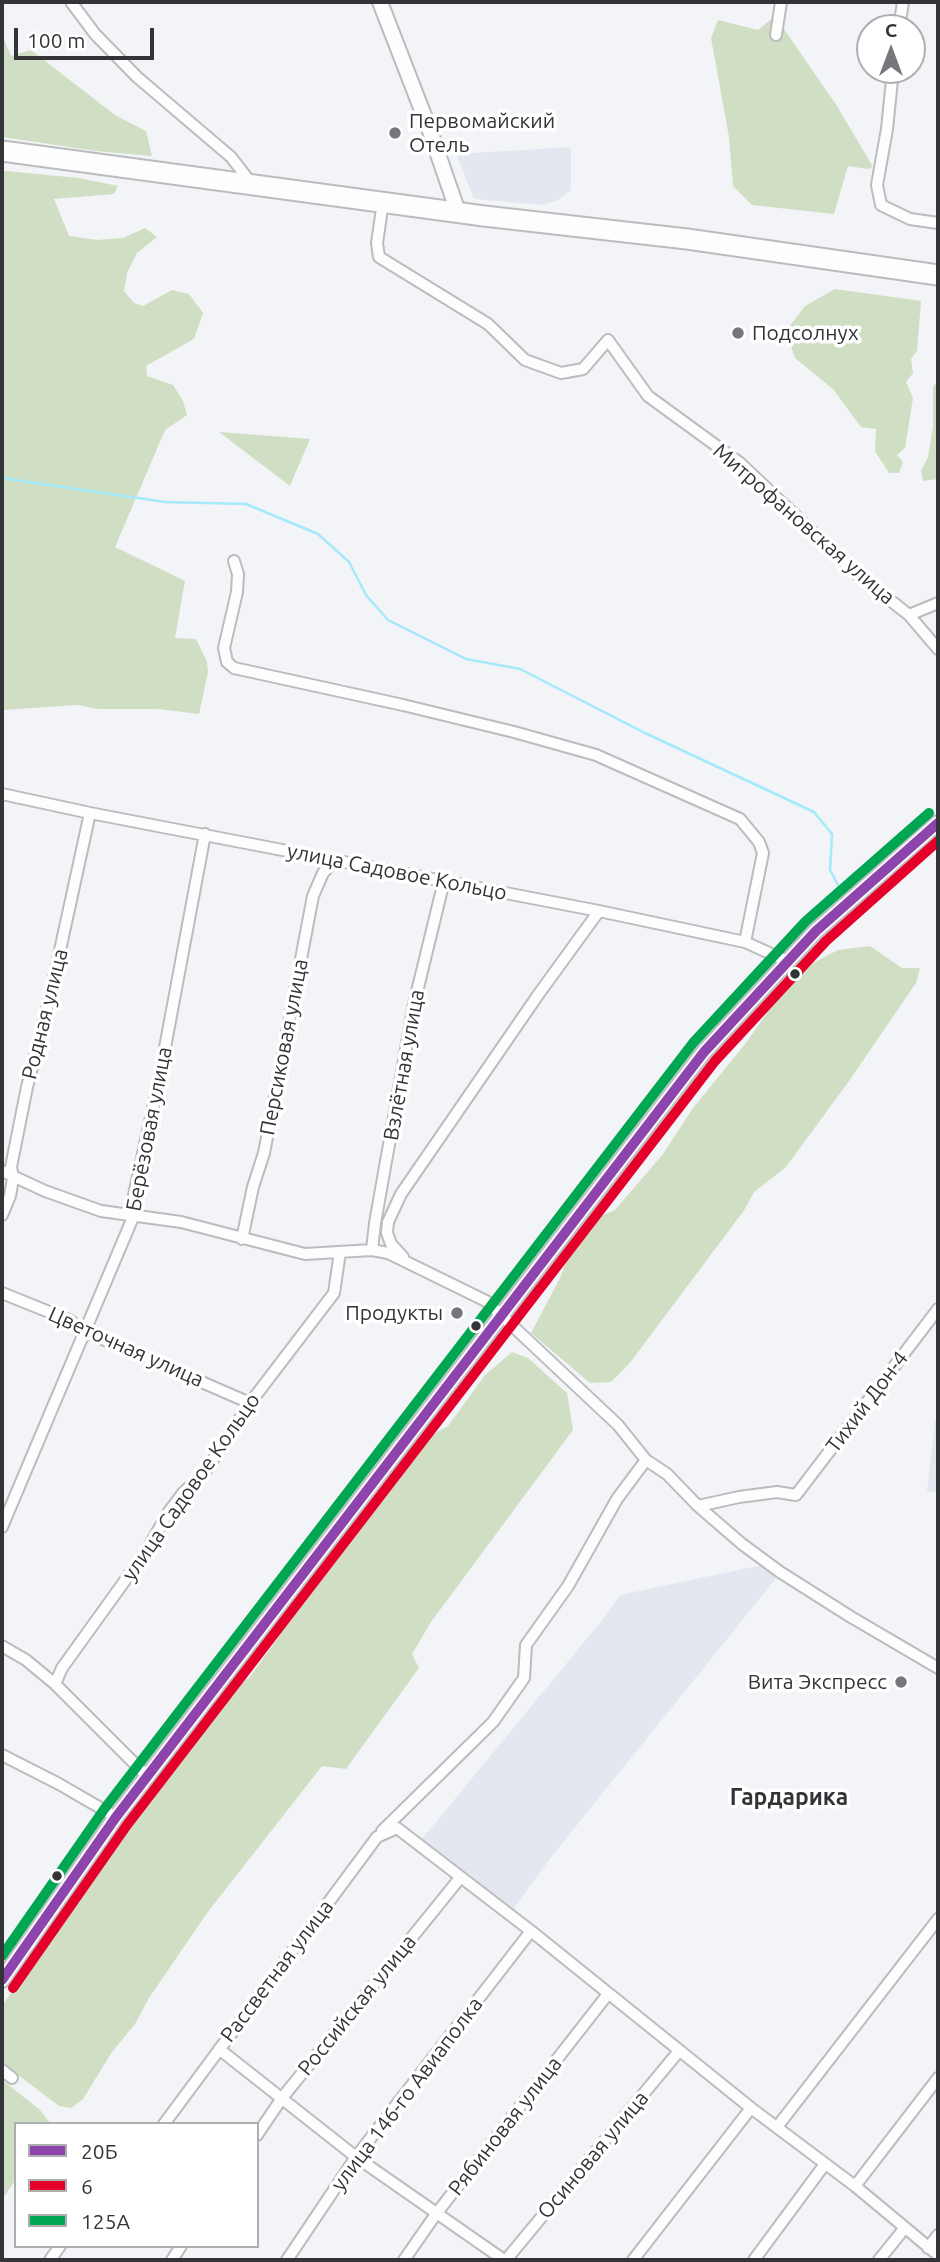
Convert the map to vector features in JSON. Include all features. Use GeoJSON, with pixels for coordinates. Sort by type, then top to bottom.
{"type":"FeatureCollection","features":[{"type":"Feature","properties":{"kind":"highway"},"geometry":{"type":"LineString","coordinates":[[2,151],[458,212],[687,239],[938,275]]}},
{"type":"Feature","properties":{"kind":"highway"},"geometry":{"type":"LineString","coordinates":[[2,156],[75,162]]}},
{"type":"Feature","properties":{"kind":"street"},"geometry":{"type":"LineString","coordinates":[[71,2],[95,34],[138,77],[231,157],[251,183]]}},
{"type":"Feature","properties":{"kind":"street"},"geometry":{"type":"LineString","coordinates":[[380,2],[458,212]]}},
{"type":"Feature","properties":{"kind":"street"},"geometry":{"type":"LineString","coordinates":[[776,35],[781,2]]}},
{"type":"Feature","properties":{"kind":"street"},"geometry":{"type":"LineString","coordinates":[[892,84],[877,185],[881,205],[910,219],[938,223]]}},
{"type":"Feature","properties":{"kind":"street","name":"Митрофановская улица"},"geometry":{"type":"LineString","coordinates":[[383,202],[377,243],[379,257],[488,324],[525,360],[561,373],[583,369],[608,340],[648,396],[740,463],[857,574],[909,615],[938,649]]}},
{"type":"Feature","properties":{"kind":"street"},"geometry":{"type":"LineString","coordinates":[[234,561],[238,574],[237,592],[224,648],[226,662],[234,668],[403,705],[596,755],[740,819],[755,836],[763,853],[745,942]]}},
{"type":"Feature","properties":{"kind":"street"},"geometry":{"type":"LineString","coordinates":[[909,615],[938,603]]}},
{"type":"Feature","properties":{"kind":"street","name":"улица Садовое Кольцо"},"geometry":{"type":"LineString","coordinates":[[3,797],[599,911],[745,942],[789,962]]}},
{"type":"Feature","properties":{"kind":"street","name":"Родная улица"},"geometry":{"type":"LineString","coordinates":[[2,1215],[10,1196],[13,1178],[11,1167],[27,1087],[90,813]]}},
{"type":"Feature","properties":{"kind":"street"},"geometry":{"type":"LineString","coordinates":[[2,1980],[116,1817],[704,1052],[816,931],[938,823]]}},
{"type":"Feature","properties":{"kind":"street","name":"Берёзовая улица"},"geometry":{"type":"LineString","coordinates":[[2,1527],[134,1216],[134,1195],[158,1085],[205,834]]}},
{"type":"Feature","properties":{"kind":"street","name":"Персиковая улица"},"geometry":{"type":"LineString","coordinates":[[242,1239],[253,1187],[264,1153],[313,896],[323,873],[335,860]]}},
{"type":"Feature","properties":{"kind":"street","name":"Взлётная улица"},"geometry":{"type":"LineString","coordinates":[[372,1250],[414,1004],[444,881]]}},
{"type":"Feature","properties":{"kind":"street"},"geometry":{"type":"LineString","coordinates":[[406,1261],[391,1244],[387,1233],[388,1222],[401,1194],[599,911]]}},
{"type":"Feature","properties":{"kind":"street"},"geometry":{"type":"LineString","coordinates":[[2,1171],[13,1178],[101,1211],[181,1222],[305,1254],[372,1250],[388,1253],[486,1301],[618,1426],[646,1460],[667,1474],[698,1506],[742,1544],[780,1572],[938,1668]]}},
{"type":"Feature","properties":{"kind":"street","name":"улица Садовое Кольцо"},"geometry":{"type":"LineString","coordinates":[[55,1684],[62,1668],[147,1550],[168,1513],[183,1493],[203,1475],[250,1403],[334,1293],[340,1252]]}},
{"type":"Feature","properties":{"kind":"street","name":"Цветочная улица"},"geometry":{"type":"LineString","coordinates":[[2,1293],[69,1320],[84,1331],[250,1403]]}},
{"type":"Feature","properties":{"kind":"street","name":"Тихий Дон-4"},"geometry":{"type":"LineString","coordinates":[[698,1506],[777,1492],[796,1496],[938,1309]]}},
{"type":"Feature","properties":{"kind":"street","name":"Рассветная улица"},"geometry":{"type":"LineString","coordinates":[[165,2122],[377,1836],[492,1722],[524,1678],[526,1646],[568,1586],[617,1499],[646,1460]]}},
{"type":"Feature","properties":{"kind":"street"},"geometry":{"type":"LineString","coordinates":[[2,1646],[26,1660],[55,1684],[148,1777]]}},
{"type":"Feature","properties":{"kind":"street"},"geometry":{"type":"LineString","coordinates":[[2,1755],[60,1784],[116,1817]]}},
{"type":"Feature","properties":{"kind":"street"},"geometry":{"type":"LineString","coordinates":[[377,1836],[397,1828],[531,1931],[751,2108],[855,2186],[938,2255]]}},
{"type":"Feature","properties":{"kind":"street","name":"Российская улица"},"geometry":{"type":"LineString","coordinates":[[259,2131],[282,2098],[460,1878]]}},
{"type":"Feature","properties":{"kind":"street"},"geometry":{"type":"LineString","coordinates":[[777,2127],[938,1919]]}},
{"type":"Feature","properties":{"kind":"street","name":"улица 146-го Авиаполка"},"geometry":{"type":"LineString","coordinates":[[287,2260],[356,2157],[531,1931]]}},
{"type":"Feature","properties":{"kind":"street","name":"Рябиновая улица"},"geometry":{"type":"LineString","coordinates":[[404,2260],[436,2214],[608,1994]]}},
{"type":"Feature","properties":{"kind":"street"},"geometry":{"type":"LineString","coordinates":[[219,2049],[356,2157],[505,2260]]}},
{"type":"Feature","properties":{"kind":"street","name":"Осиновая улица"},"geometry":{"type":"LineString","coordinates":[[505,2260],[679,2051]]}},
{"type":"Feature","properties":{"kind":"street"},"geometry":{"type":"LineString","coordinates":[[2,2070],[12,2078]]}},
{"type":"Feature","properties":{"kind":"street"},"geometry":{"type":"LineString","coordinates":[[855,2186],[938,2078]]}},
{"type":"Feature","properties":{"kind":"street"},"geometry":{"type":"LineString","coordinates":[[633,2260],[751,2108]]}},
{"type":"Feature","properties":{"kind":"street"},"geometry":{"type":"LineString","coordinates":[[754,2260],[825,2164]]}},
{"type":"Feature","properties":{"kind":"street"},"geometry":{"type":"LineString","coordinates":[[879,2260],[904,2229]]}},
{"type":"Feature","properties":{"kind":"street"},"geometry":{"type":"LineString","coordinates":[[928,2248],[938,2235]]}},
{"type":"Feature","properties":{"kind":"shaded area"},"geometry":{"type":"Polygon","coordinates":[[[571,147],[571,190],[558,200],[543,205],[474,199],[456,154],[571,147]]]}},
{"type":"Feature","properties":{"kind":"shaded area"},"geometry":{"type":"Polygon","coordinates":[[[935,1421],[938,1421],[938,1493],[927,1491],[935,1421]]]}},
{"type":"Feature","properties":{"kind":"shaded area"},"geometry":{"type":"Polygon","coordinates":[[[762,1565],[777,1577],[552,1856],[513,1909],[422,1839],[620,1595],[762,1565]]]}},
{"type":"Feature","properties":{"kind":"green space"},"geometry":{"type":"Polygon","coordinates":[[[775,16],[837,106],[873,167],[868,169],[848,166],[834,214],[752,205],[733,186],[729,137],[711,38],[718,20],[758,30],[775,16]]]}},
{"type":"Feature","properties":{"kind":"green space"},"geometry":{"type":"Polygon","coordinates":[[[2,34],[11,56],[31,50],[115,115],[146,131],[152,156],[2,137],[2,34]]]}},
{"type":"Feature","properties":{"kind":"green space"},"geometry":{"type":"Polygon","coordinates":[[[2,172],[79,178],[118,186],[114,194],[54,199],[69,236],[97,240],[123,238],[145,228],[157,237],[137,253],[127,273],[124,291],[134,303],[143,306],[172,290],[189,294],[203,313],[194,339],[146,366],[147,376],[173,385],[183,401],[187,415],[165,430],[115,547],[185,581],[175,638],[196,639],[207,662],[208,672],[199,714],[158,709],[97,709],[78,705],[2,710],[2,172]]]}},
{"type":"Feature","properties":{"kind":"green space"},"geometry":{"type":"Polygon","coordinates":[[[835,289],[921,301],[917,351],[911,359],[913,373],[906,382],[913,398],[905,448],[897,455],[903,462],[899,473],[889,473],[875,451],[876,429],[861,427],[833,389],[795,358],[786,331],[805,306],[835,289]]]}},
{"type":"Feature","properties":{"kind":"green space"},"geometry":{"type":"Polygon","coordinates":[[[938,382],[938,479],[923,481],[921,471],[928,457],[933,427],[933,386],[938,382]]]}},
{"type":"Feature","properties":{"kind":"green space"},"geometry":{"type":"Polygon","coordinates":[[[219,432],[310,439],[290,486],[219,432]]]}},
{"type":"Feature","properties":{"kind":"green space"},"geometry":{"type":"Polygon","coordinates":[[[870,946],[902,968],[920,968],[916,983],[786,1167],[754,1192],[745,1209],[629,1364],[611,1382],[590,1383],[531,1333],[560,1278],[574,1242],[588,1221],[615,1210],[663,1154],[693,1108],[746,1043],[781,993],[811,964],[838,950],[870,946]]]}},
{"type":"Feature","properties":{"kind":"green space"},"geometry":{"type":"Polygon","coordinates":[[[512,1352],[528,1358],[567,1393],[573,1430],[431,1622],[412,1654],[419,1668],[346,1769],[322,1766],[207,1913],[83,2099],[71,2108],[59,2106],[2,2063],[2,2006],[67,1911],[91,1881],[98,1859],[137,1819],[142,1805],[160,1787],[162,1776],[173,1757],[221,1693],[249,1678],[278,1638],[305,1584],[344,1531],[373,1513],[388,1483],[424,1439],[448,1426],[485,1375],[512,1352]]]}},
{"type":"Feature","properties":{"kind":"green space"},"geometry":{"type":"Polygon","coordinates":[[[2,2080],[39,2109],[49,2122],[14,2122],[14,2182],[2,2200],[2,2080]]]}},
{"type":"Feature","properties":{"kind":"waterway"},"geometry":{"type":"LineString","coordinates":[[2,475],[8,479],[165,502],[246,504],[318,534],[349,562],[366,595],[388,620],[466,659],[520,669],[645,733],[814,812],[832,834],[830,870],[840,889]]}},
{"type":"Feature","properties":{"kind":"transit line","name":"125А"},"geometry":{"type":"LineString","coordinates":[[2,1956],[105,1808],[693,1043],[806,921],[929,813]]}},
{"type":"Feature","properties":{"kind":"transit line","name":"20Б"},"geometry":{"type":"LineString","coordinates":[[2,1980],[116,1817],[704,1052],[816,931],[938,823]]}},
{"type":"Feature","properties":{"kind":"transit line","name":"6"},"geometry":{"type":"LineString","coordinates":[[13,1988],[127,1825],[715,1061],[826,941],[938,841]]}},
{"type":"Feature","properties":{"kind":"place","name":"Первомайский Отель"},"geometry":{"type":"Point","coordinates":[395,133]}},
{"type":"Feature","properties":{"kind":"place","name":"Подсолнух"},"geometry":{"type":"Point","coordinates":[738,333]}},
{"type":"Feature","properties":{"kind":"place","name":"Продукты"},"geometry":{"type":"Point","coordinates":[457,1313]}},
{"type":"Feature","properties":{"kind":"place","name":"Вита Экспресс"},"geometry":{"type":"Point","coordinates":[901,1682]}},
{"type":"Feature","properties":{"kind":"district","name":"Гардарика"},"geometry":{"type":"Point","coordinates":[789,1797]}}]}
